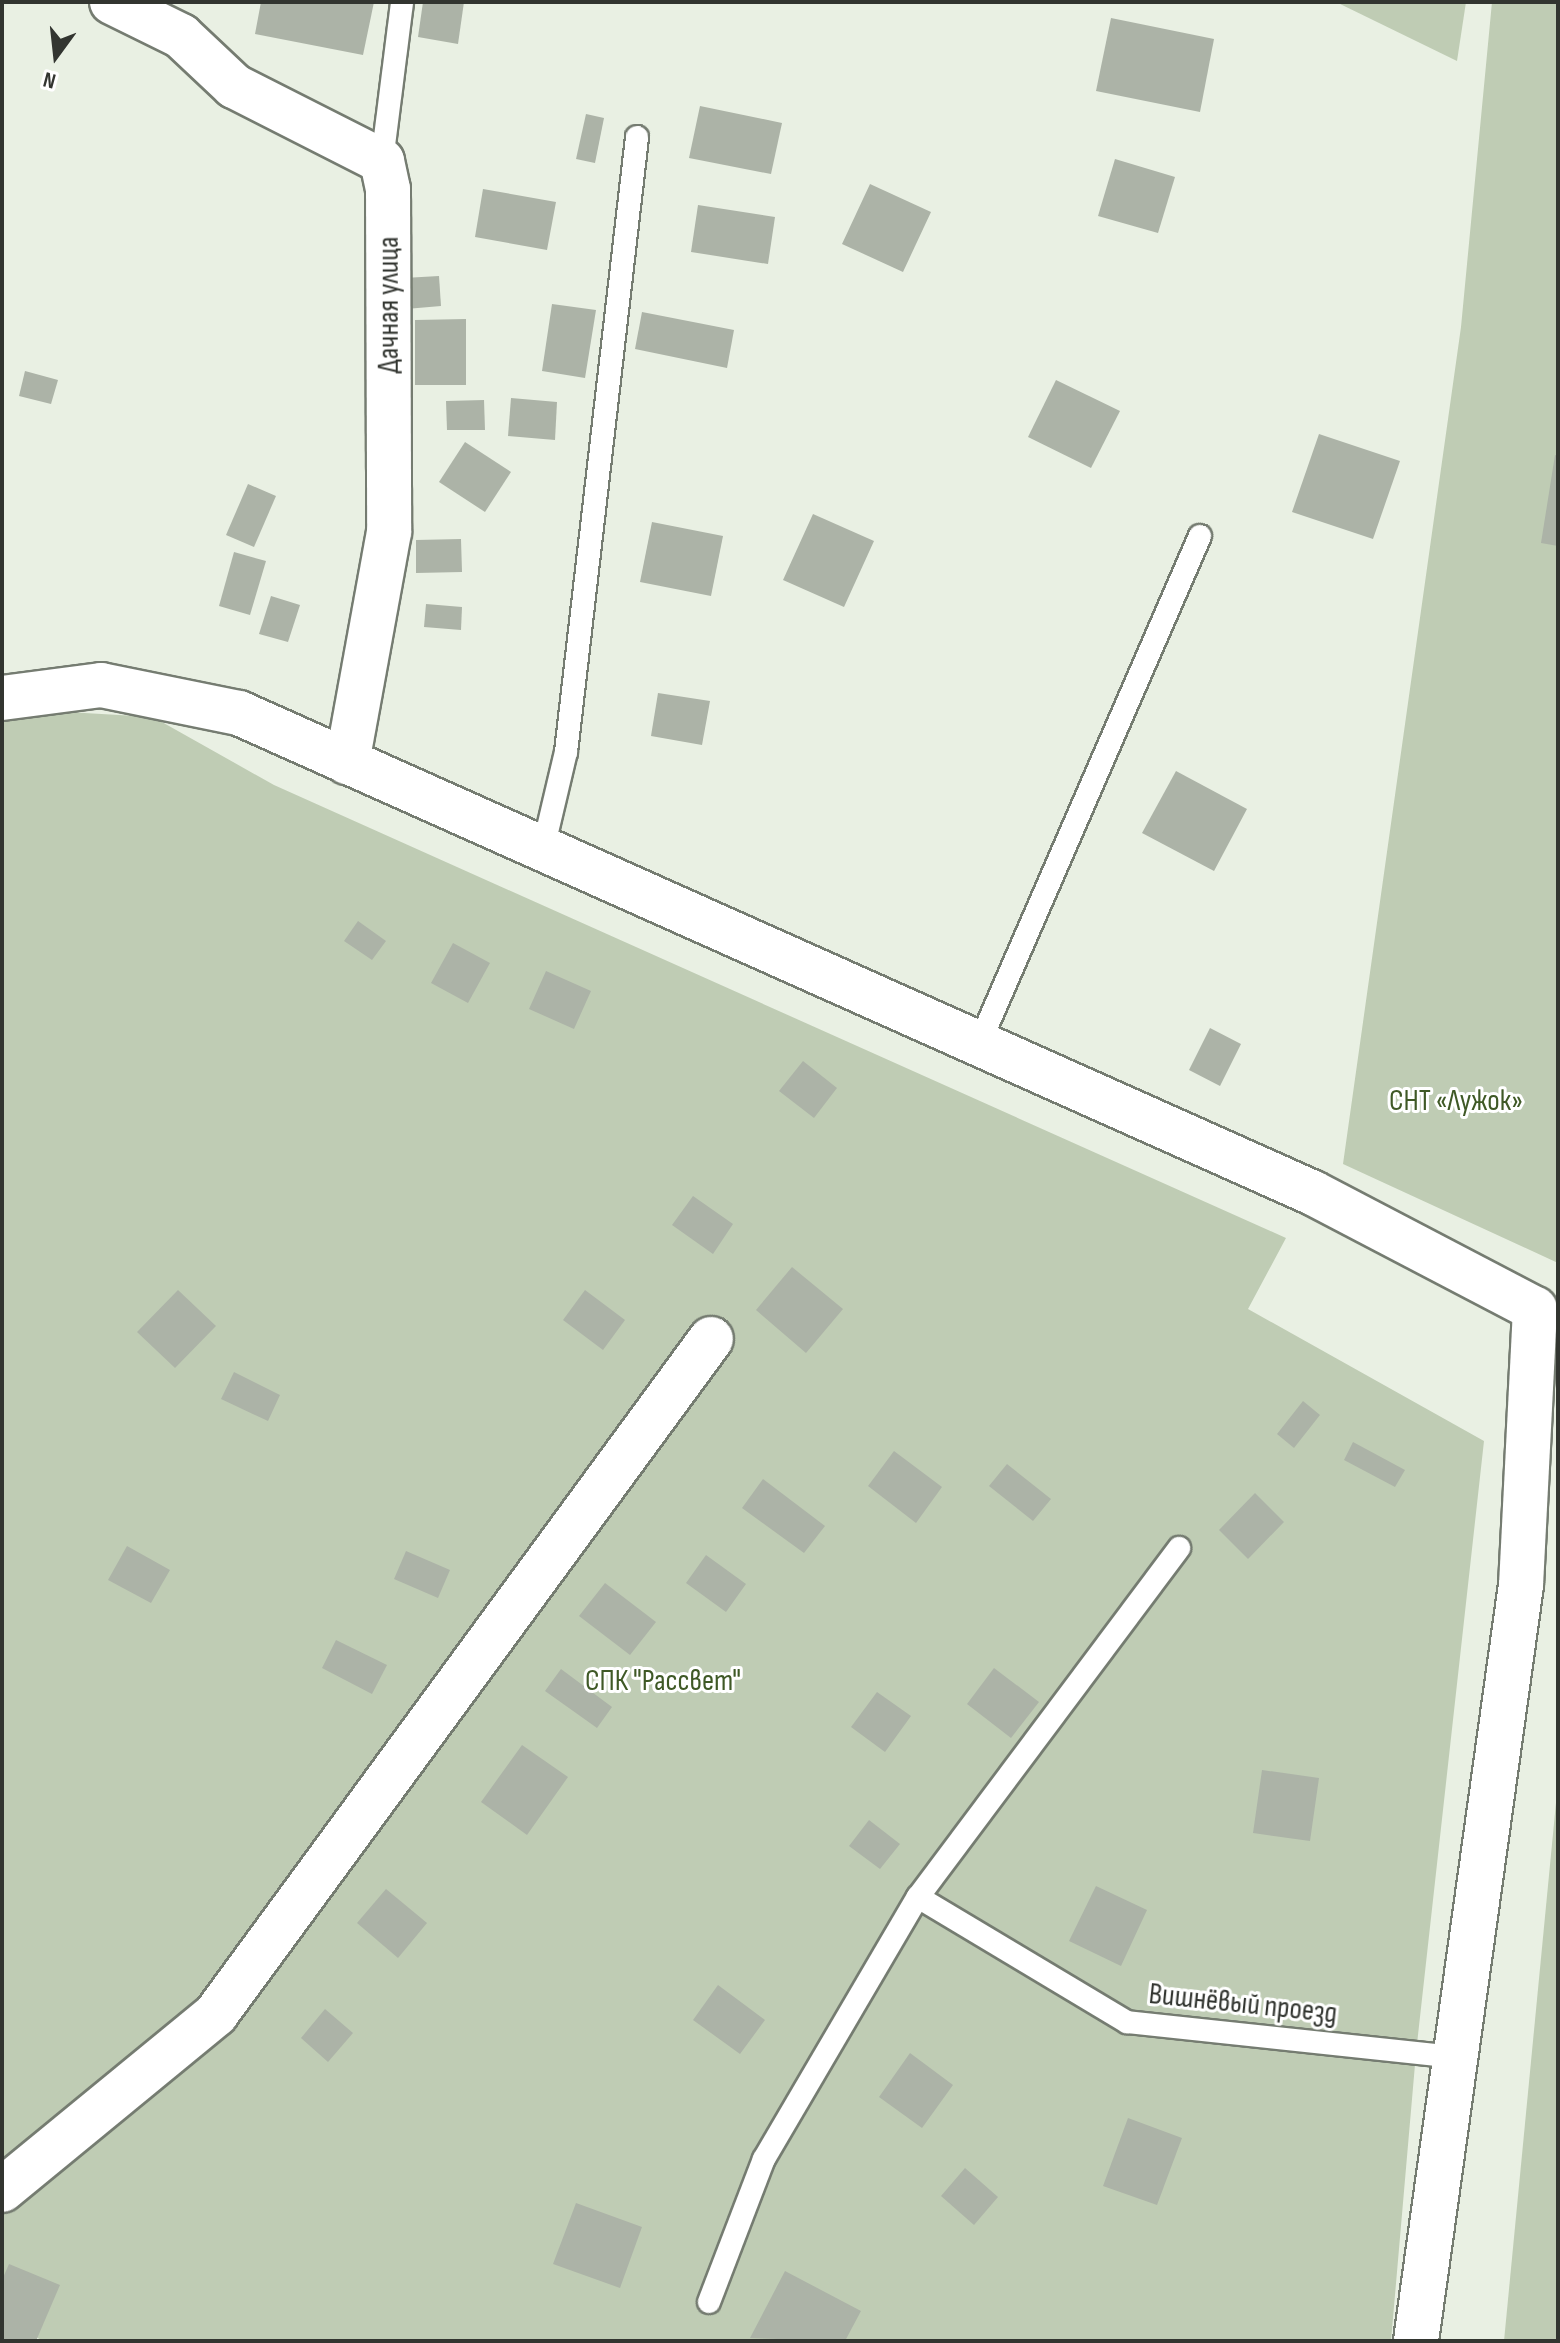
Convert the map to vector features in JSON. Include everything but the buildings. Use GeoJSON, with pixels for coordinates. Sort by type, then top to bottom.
{"type":"FeatureCollection","features":[{"type":"Feature","properties":{"kind":"street"},"geometry":{"type":"LineString","coordinates":[[112,2],[181,36],[234,86],[382,161]]}},
{"type":"Feature","properties":{"kind":"street","name":"Дачная улица"},"geometry":{"type":"LineString","coordinates":[[347,762],[389,532],[388,189],[382,161]]}},
{"type":"Feature","properties":{"kind":"street"},"geometry":{"type":"LineString","coordinates":[[2,698],[101,685],[239,713],[1313,1193],[1546,1314],[1521,1585],[1452,2057],[1416,2341]]}},
{"type":"Feature","properties":{"kind":"street"},"geometry":{"type":"LineString","coordinates":[[2,2190],[216,2014],[711,1339]]}},
{"type":"Feature","properties":{"kind":"lane"},"geometry":{"type":"LineString","coordinates":[[382,161],[402,2]]}},
{"type":"Feature","properties":{"kind":"lane"},"geometry":{"type":"LineString","coordinates":[[543,849],[566,752],[637,137]]}},
{"type":"Feature","properties":{"kind":"lane"},"geometry":{"type":"LineString","coordinates":[[979,1044],[1200,536]]}},
{"type":"Feature","properties":{"kind":"lane"},"geometry":{"type":"LineString","coordinates":[[709,2302],[764,2159],[918,1897],[1179,1548]]}},
{"type":"Feature","properties":{"kind":"lane","name":"Вишнёвый проезд"},"geometry":{"type":"LineString","coordinates":[[918,1897],[1127,2022],[1452,2057]]}},
{"type":"Feature","properties":{"kind":"green space"},"geometry":{"type":"Polygon","coordinates":[[[1336,2],[1466,2],[1457,61],[1336,2]]]}},
{"type":"Feature","properties":{"kind":"green space","name":"СНТ «Лужок»"},"geometry":{"type":"Polygon","coordinates":[[[1492,2],[1558,2],[1558,1263],[1343,1164],[1461,327],[1492,2]]]}},
{"type":"Feature","properties":{"kind":"green space","name":"СПК \"Рассвет\""},"geometry":{"type":"Polygon","coordinates":[[[16,709],[153,717],[274,785],[1286,1238],[1248,1309],[1484,1441],[1416,2053],[1391,2341],[44,2341],[2,2321],[2,718],[16,709]]]}},
{"type":"Feature","properties":{"kind":"green space"},"geometry":{"type":"Polygon","coordinates":[[[1558,1782],[1558,2341],[1504,2341],[1558,1782]]]}}]}
